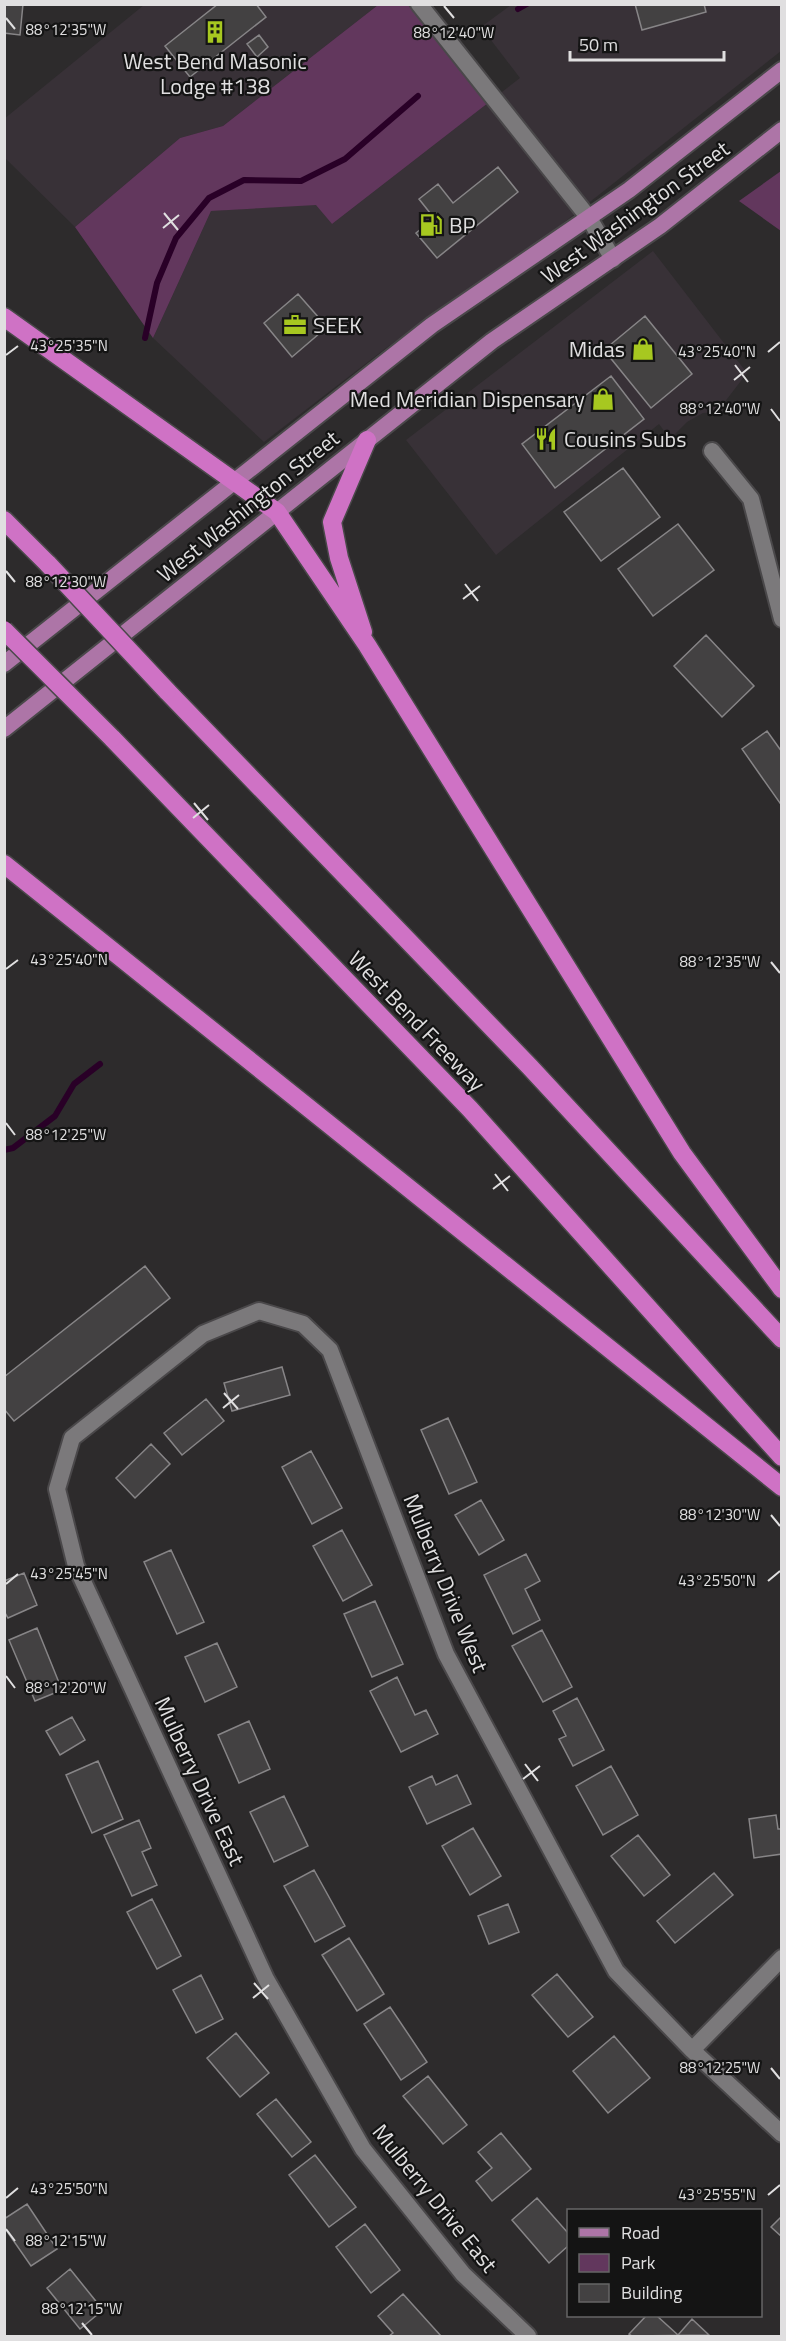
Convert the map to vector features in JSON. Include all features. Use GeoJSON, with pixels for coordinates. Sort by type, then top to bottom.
{"type":"FeatureCollection","features":[{"type":"Feature","properties":{"kind":"highway"},"geometry":{"type":"LineString","coordinates":[[4,317],[277,512],[367,645],[682,1153],[782,1289]]}},
{"type":"Feature","properties":{"kind":"highway"},"geometry":{"type":"LineString","coordinates":[[367,440],[332,522],[339,558],[367,645]]}},
{"type":"Feature","properties":{"kind":"highway"},"geometry":{"type":"LineString","coordinates":[[4,520],[530,1067],[782,1339]]}},
{"type":"Feature","properties":{"kind":"highway","name":"West Bend Freeway"},"geometry":{"type":"LineString","coordinates":[[4,630],[112,738],[470,1109],[782,1457]]}},
{"type":"Feature","properties":{"kind":"highway"},"geometry":{"type":"LineString","coordinates":[[4,864],[782,1487]]}},
{"type":"Feature","properties":{"kind":"main road","name":"West Washington Street"},"geometry":{"type":"LineString","coordinates":[[4,664],[234,480],[287,442],[432,326],[629,190],[782,70]]}},
{"type":"Feature","properties":{"kind":"main road","name":"West Washington Street"},"geometry":{"type":"LineString","coordinates":[[4,729],[492,341],[613,259],[700,195],[782,130]]}},
{"type":"Feature","properties":{"kind":"street"},"geometry":{"type":"LineString","coordinates":[[419,4],[589,218],[613,259]]}},
{"type":"Feature","properties":{"kind":"street"},"geometry":{"type":"LineString","coordinates":[[711,451],[751,499],[782,619]]}},
{"type":"Feature","properties":{"kind":"street","name":"Mulberry Drive East"},"geometry":{"type":"LineString","coordinates":[[303,1324],[259,1311],[203,1334],[72,1438],[57,1489],[76,1566],[266,1979],[363,2149],[463,2274],[528,2337]]}},
{"type":"Feature","properties":{"kind":"street","name":"Mulberry Drive West"},"geometry":{"type":"LineString","coordinates":[[303,1324],[330,1350],[446,1654],[616,1971],[692,2050],[782,2134]]}},
{"type":"Feature","properties":{"kind":"street"},"geometry":{"type":"LineString","coordinates":[[692,2050],[782,1958]]}},
{"type":"Feature","properties":{"kind":"shaded area"},"geometry":{"type":"Polygon","coordinates":[[[144,5],[378,5],[223,126],[180,138],[75,227],[5,158],[4,119],[144,5]]]}},
{"type":"Feature","properties":{"kind":"shaded area"},"geometry":{"type":"Polygon","coordinates":[[[511,5],[781,5],[781,51],[548,235],[386,348],[264,442],[153,338],[211,211],[316,204],[332,224],[520,78],[481,27],[511,5]]]}},
{"type":"Feature","properties":{"kind":"shaded area"},"geometry":{"type":"Polygon","coordinates":[[[653,251],[747,373],[717,412],[703,413],[687,422],[670,439],[659,424],[496,555],[406,440],[653,251]]]}},
{"type":"Feature","properties":{"kind":"green space"},"geometry":{"type":"Polygon","coordinates":[[[378,5],[408,5],[488,103],[332,224],[316,205],[211,211],[153,338],[75,227],[180,138],[223,126],[378,5]]]}},
{"type":"Feature","properties":{"kind":"green space"},"geometry":{"type":"Polygon","coordinates":[[[781,171],[781,231],[739,201],[781,171]]]}},
{"type":"Feature","properties":{"kind":"building"},"geometry":{"type":"Polygon","coordinates":[[[4,4],[23,4],[20,35],[4,33],[4,4]]]}},
{"type":"Feature","properties":{"kind":"building","name":"West Bend Masonic Lodge #138"},"geometry":{"type":"Polygon","coordinates":[[[218,4],[256,4],[266,17],[190,77],[165,46],[218,4]]]}},
{"type":"Feature","properties":{"kind":"building"},"geometry":{"type":"Polygon","coordinates":[[[635,4],[704,4],[706,12],[642,30],[635,4]]]}},
{"type":"Feature","properties":{"kind":"building"},"geometry":{"type":"Polygon","coordinates":[[[259,35],[268,47],[257,57],[247,44],[259,35]]]}},
{"type":"Feature","properties":{"kind":"building"},"geometry":{"type":"Polygon","coordinates":[[[498,167],[518,192],[437,258],[416,233],[434,218],[419,199],[438,184],[453,203],[498,167]]]}},
{"type":"Feature","properties":{"kind":"building","name":"SEEK"},"geometry":{"type":"Polygon","coordinates":[[[298,294],[327,327],[292,357],[264,323],[298,294]]]}},
{"type":"Feature","properties":{"kind":"building"},"geometry":{"type":"Polygon","coordinates":[[[645,316],[692,374],[651,408],[604,350],[645,316]]]}},
{"type":"Feature","properties":{"kind":"building"},"geometry":{"type":"Polygon","coordinates":[[[611,376],[644,419],[555,488],[522,444],[611,376]]]}},
{"type":"Feature","properties":{"kind":"building"},"geometry":{"type":"Polygon","coordinates":[[[623,468],[660,517],[601,561],[564,512],[623,468]]]}},
{"type":"Feature","properties":{"kind":"building"},"geometry":{"type":"Polygon","coordinates":[[[678,524],[714,570],[653,616],[618,569],[678,524]]]}},
{"type":"Feature","properties":{"kind":"building"},"geometry":{"type":"Polygon","coordinates":[[[706,635],[754,686],[722,717],[674,666],[706,635]]]}},
{"type":"Feature","properties":{"kind":"building"},"geometry":{"type":"Polygon","coordinates":[[[767,731],[782,752],[782,806],[742,749],[767,731]]]}},
{"type":"Feature","properties":{"kind":"building"},"geometry":{"type":"Polygon","coordinates":[[[145,1266],[170,1298],[14,1421],[4,1409],[4,1377],[145,1266]]]}},
{"type":"Feature","properties":{"kind":"building"},"geometry":{"type":"Polygon","coordinates":[[[282,1367],[290,1395],[232,1411],[224,1383],[282,1367]]]}},
{"type":"Feature","properties":{"kind":"building"},"geometry":{"type":"Polygon","coordinates":[[[206,1399],[224,1421],[182,1455],[164,1433],[206,1399]]]}},
{"type":"Feature","properties":{"kind":"building"},"geometry":{"type":"Polygon","coordinates":[[[448,1418],[477,1482],[449,1494],[421,1430],[448,1418]]]}},
{"type":"Feature","properties":{"kind":"building"},"geometry":{"type":"Polygon","coordinates":[[[151,1444],[170,1464],[135,1498],[116,1478],[151,1444]]]}},
{"type":"Feature","properties":{"kind":"building"},"geometry":{"type":"Polygon","coordinates":[[[311,1451],[342,1508],[312,1524],[282,1467],[311,1451]]]}},
{"type":"Feature","properties":{"kind":"building"},"geometry":{"type":"Polygon","coordinates":[[[481,1500],[504,1540],[479,1555],[455,1515],[481,1500]]]}},
{"type":"Feature","properties":{"kind":"building"},"geometry":{"type":"Polygon","coordinates":[[[342,1530],[372,1585],[343,1601],[313,1546],[342,1530]]]}},
{"type":"Feature","properties":{"kind":"building"},"geometry":{"type":"Polygon","coordinates":[[[171,1550],[204,1622],[177,1634],[144,1562],[171,1550]]]}},
{"type":"Feature","properties":{"kind":"building"},"geometry":{"type":"Polygon","coordinates":[[[526,1554],[540,1581],[525,1589],[540,1620],[513,1634],[484,1575],[526,1554]]]}},
{"type":"Feature","properties":{"kind":"building"},"geometry":{"type":"Polygon","coordinates":[[[24,1573],[37,1605],[8,1618],[4,1611],[4,1581],[24,1573]]]}},
{"type":"Feature","properties":{"kind":"building"},"geometry":{"type":"Polygon","coordinates":[[[375,1601],[403,1664],[372,1677],[344,1614],[375,1601]]]}},
{"type":"Feature","properties":{"kind":"building"},"geometry":{"type":"Polygon","coordinates":[[[37,1628],[62,1690],[35,1701],[9,1640],[37,1628]]]}},
{"type":"Feature","properties":{"kind":"building"},"geometry":{"type":"Polygon","coordinates":[[[542,1630],[572,1687],[543,1702],[512,1646],[542,1630]]]}},
{"type":"Feature","properties":{"kind":"building"},"geometry":{"type":"Polygon","coordinates":[[[217,1643],[237,1687],[205,1702],[185,1657],[217,1643]]]}},
{"type":"Feature","properties":{"kind":"building"},"geometry":{"type":"Polygon","coordinates":[[[397,1677],[415,1715],[426,1710],[438,1734],[401,1752],[370,1691],[397,1677]]]}},
{"type":"Feature","properties":{"kind":"building"},"geometry":{"type":"Polygon","coordinates":[[[577,1698],[604,1750],[573,1766],[559,1739],[566,1736],[553,1711],[577,1698]]]}},
{"type":"Feature","properties":{"kind":"building"},"geometry":{"type":"Polygon","coordinates":[[[72,1717],[85,1740],[60,1755],[46,1731],[72,1717]]]}},
{"type":"Feature","properties":{"kind":"building"},"geometry":{"type":"Polygon","coordinates":[[[249,1721],[270,1769],[239,1783],[218,1735],[249,1721]]]}},
{"type":"Feature","properties":{"kind":"building"},"geometry":{"type":"Polygon","coordinates":[[[98,1761],[123,1819],[92,1833],[66,1775],[98,1761]]]}},
{"type":"Feature","properties":{"kind":"building"},"geometry":{"type":"Polygon","coordinates":[[[611,1766],[638,1815],[603,1835],[576,1786],[611,1766]]]}},
{"type":"Feature","properties":{"kind":"building"},"geometry":{"type":"Polygon","coordinates":[[[457,1775],[471,1804],[427,1824],[409,1787],[432,1776],[436,1785],[457,1775]]]}},
{"type":"Feature","properties":{"kind":"building"},"geometry":{"type":"Polygon","coordinates":[[[284,1796],[308,1846],[274,1862],[250,1812],[284,1796]]]}},
{"type":"Feature","properties":{"kind":"building"},"geometry":{"type":"Polygon","coordinates":[[[776,1815],[778,1829],[782,1829],[782,1854],[754,1858],[749,1819],[776,1815]]]}},
{"type":"Feature","properties":{"kind":"building"},"geometry":{"type":"Polygon","coordinates":[[[139,1820],[151,1848],[142,1852],[157,1885],[132,1896],[104,1835],[139,1820]]]}},
{"type":"Feature","properties":{"kind":"building"},"geometry":{"type":"Polygon","coordinates":[[[473,1828],[501,1876],[470,1895],[442,1846],[473,1828]]]}},
{"type":"Feature","properties":{"kind":"building"},"geometry":{"type":"Polygon","coordinates":[[[638,1835],[670,1875],[644,1896],[611,1856],[638,1835]]]}},
{"type":"Feature","properties":{"kind":"building"},"geometry":{"type":"Polygon","coordinates":[[[314,1870],[345,1926],[315,1942],[284,1886],[314,1870]]]}},
{"type":"Feature","properties":{"kind":"building"},"geometry":{"type":"Polygon","coordinates":[[[714,1873],[733,1895],[675,1943],[657,1921],[714,1873]]]}},
{"type":"Feature","properties":{"kind":"building"},"geometry":{"type":"Polygon","coordinates":[[[152,1899],[181,1956],[157,1969],[127,1912],[152,1899]]]}},
{"type":"Feature","properties":{"kind":"building"},"geometry":{"type":"Polygon","coordinates":[[[508,1904],[519,1932],[489,1944],[478,1916],[508,1904]]]}},
{"type":"Feature","properties":{"kind":"building"},"geometry":{"type":"Polygon","coordinates":[[[349,1938],[384,1994],[357,2011],[322,1955],[349,1938]]]}},
{"type":"Feature","properties":{"kind":"building"},"geometry":{"type":"Polygon","coordinates":[[[557,1974],[593,2017],[568,2037],[532,1995],[557,1974]]]}},
{"type":"Feature","properties":{"kind":"building"},"geometry":{"type":"Polygon","coordinates":[[[201,1975],[223,2019],[196,2033],[173,1990],[201,1975]]]}},
{"type":"Feature","properties":{"kind":"building"},"geometry":{"type":"Polygon","coordinates":[[[390,2007],[427,2062],[401,2080],[364,2024],[390,2007]]]}},
{"type":"Feature","properties":{"kind":"building"},"geometry":{"type":"Polygon","coordinates":[[[236,2033],[269,2073],[240,2097],[207,2058],[236,2033]]]}},
{"type":"Feature","properties":{"kind":"building"},"geometry":{"type":"Polygon","coordinates":[[[614,2036],[650,2078],[608,2113],[573,2071],[614,2036]]]}},
{"type":"Feature","properties":{"kind":"building"},"geometry":{"type":"Polygon","coordinates":[[[428,2076],[467,2125],[443,2144],[403,2096],[428,2076]]]}},
{"type":"Feature","properties":{"kind":"building"},"geometry":{"type":"Polygon","coordinates":[[[276,2099],[311,2142],[292,2157],[257,2114],[276,2099]]]}},
{"type":"Feature","properties":{"kind":"building"},"geometry":{"type":"Polygon","coordinates":[[[501,2133],[531,2169],[492,2201],[476,2181],[492,2168],[478,2152],[501,2133]]]}},
{"type":"Feature","properties":{"kind":"building"},"geometry":{"type":"Polygon","coordinates":[[[315,2155],[356,2207],[329,2227],[289,2175],[315,2155]]]}},
{"type":"Feature","properties":{"kind":"building"},"geometry":{"type":"Polygon","coordinates":[[[537,2198],[567,2232],[567,2247],[549,2263],[512,2220],[537,2198]]]}},
{"type":"Feature","properties":{"kind":"building"},"geometry":{"type":"Polygon","coordinates":[[[27,2204],[57,2249],[31,2266],[4,2227],[4,2219],[27,2204]]]}},
{"type":"Feature","properties":{"kind":"building"},"geometry":{"type":"Polygon","coordinates":[[[782,2216],[782,2237],[771,2227],[782,2216]]]}},
{"type":"Feature","properties":{"kind":"building"},"geometry":{"type":"Polygon","coordinates":[[[365,2224],[400,2270],[371,2293],[336,2247],[365,2224]]]}},
{"type":"Feature","properties":{"kind":"building"},"geometry":{"type":"Polygon","coordinates":[[[70,2269],[103,2310],[80,2329],[47,2288],[70,2269]]]}},
{"type":"Feature","properties":{"kind":"building"},"geometry":{"type":"Polygon","coordinates":[[[403,2294],[441,2336],[389,2336],[393,2333],[378,2316],[403,2294]]]}},
{"type":"Feature","properties":{"kind":"building"},"geometry":{"type":"Polygon","coordinates":[[[645,2317],[658,2317],[678,2335],[692,2319],[709,2335],[632,2336],[629,2334],[645,2317]]]}},
{"type":"Feature","properties":{"kind":"waterway"},"geometry":{"type":"LineString","coordinates":[[518,9],[527,4]]}},
{"type":"Feature","properties":{"kind":"waterway"},"geometry":{"type":"LineString","coordinates":[[145,338],[157,283],[176,238],[209,198],[244,180],[301,181],[345,159],[418,96]]}},
{"type":"Feature","properties":{"kind":"waterway"},"geometry":{"type":"LineString","coordinates":[[4,1150],[13,1148],[55,1116],[74,1084],[100,1064]]}},
{"type":"Feature","properties":{"kind":"place","name":"West Bend Masonic Lodge #138"},"geometry":{"type":"Point","coordinates":[215,32]}},
{"type":"Feature","properties":{"kind":"place","name":"BP"},"geometry":{"type":"Point","coordinates":[431,225]}},
{"type":"Feature","properties":{"kind":"place","name":"SEEK"},"geometry":{"type":"Point","coordinates":[295,325]}},
{"type":"Feature","properties":{"kind":"place","name":"Midas"},"geometry":{"type":"Point","coordinates":[643,349]}},
{"type":"Feature","properties":{"kind":"place","name":"Med Meridian Dispensary"},"geometry":{"type":"Point","coordinates":[603,399]}},
{"type":"Feature","properties":{"kind":"place","name":"Cousins Subs"},"geometry":{"type":"Point","coordinates":[546,439]}}]}
